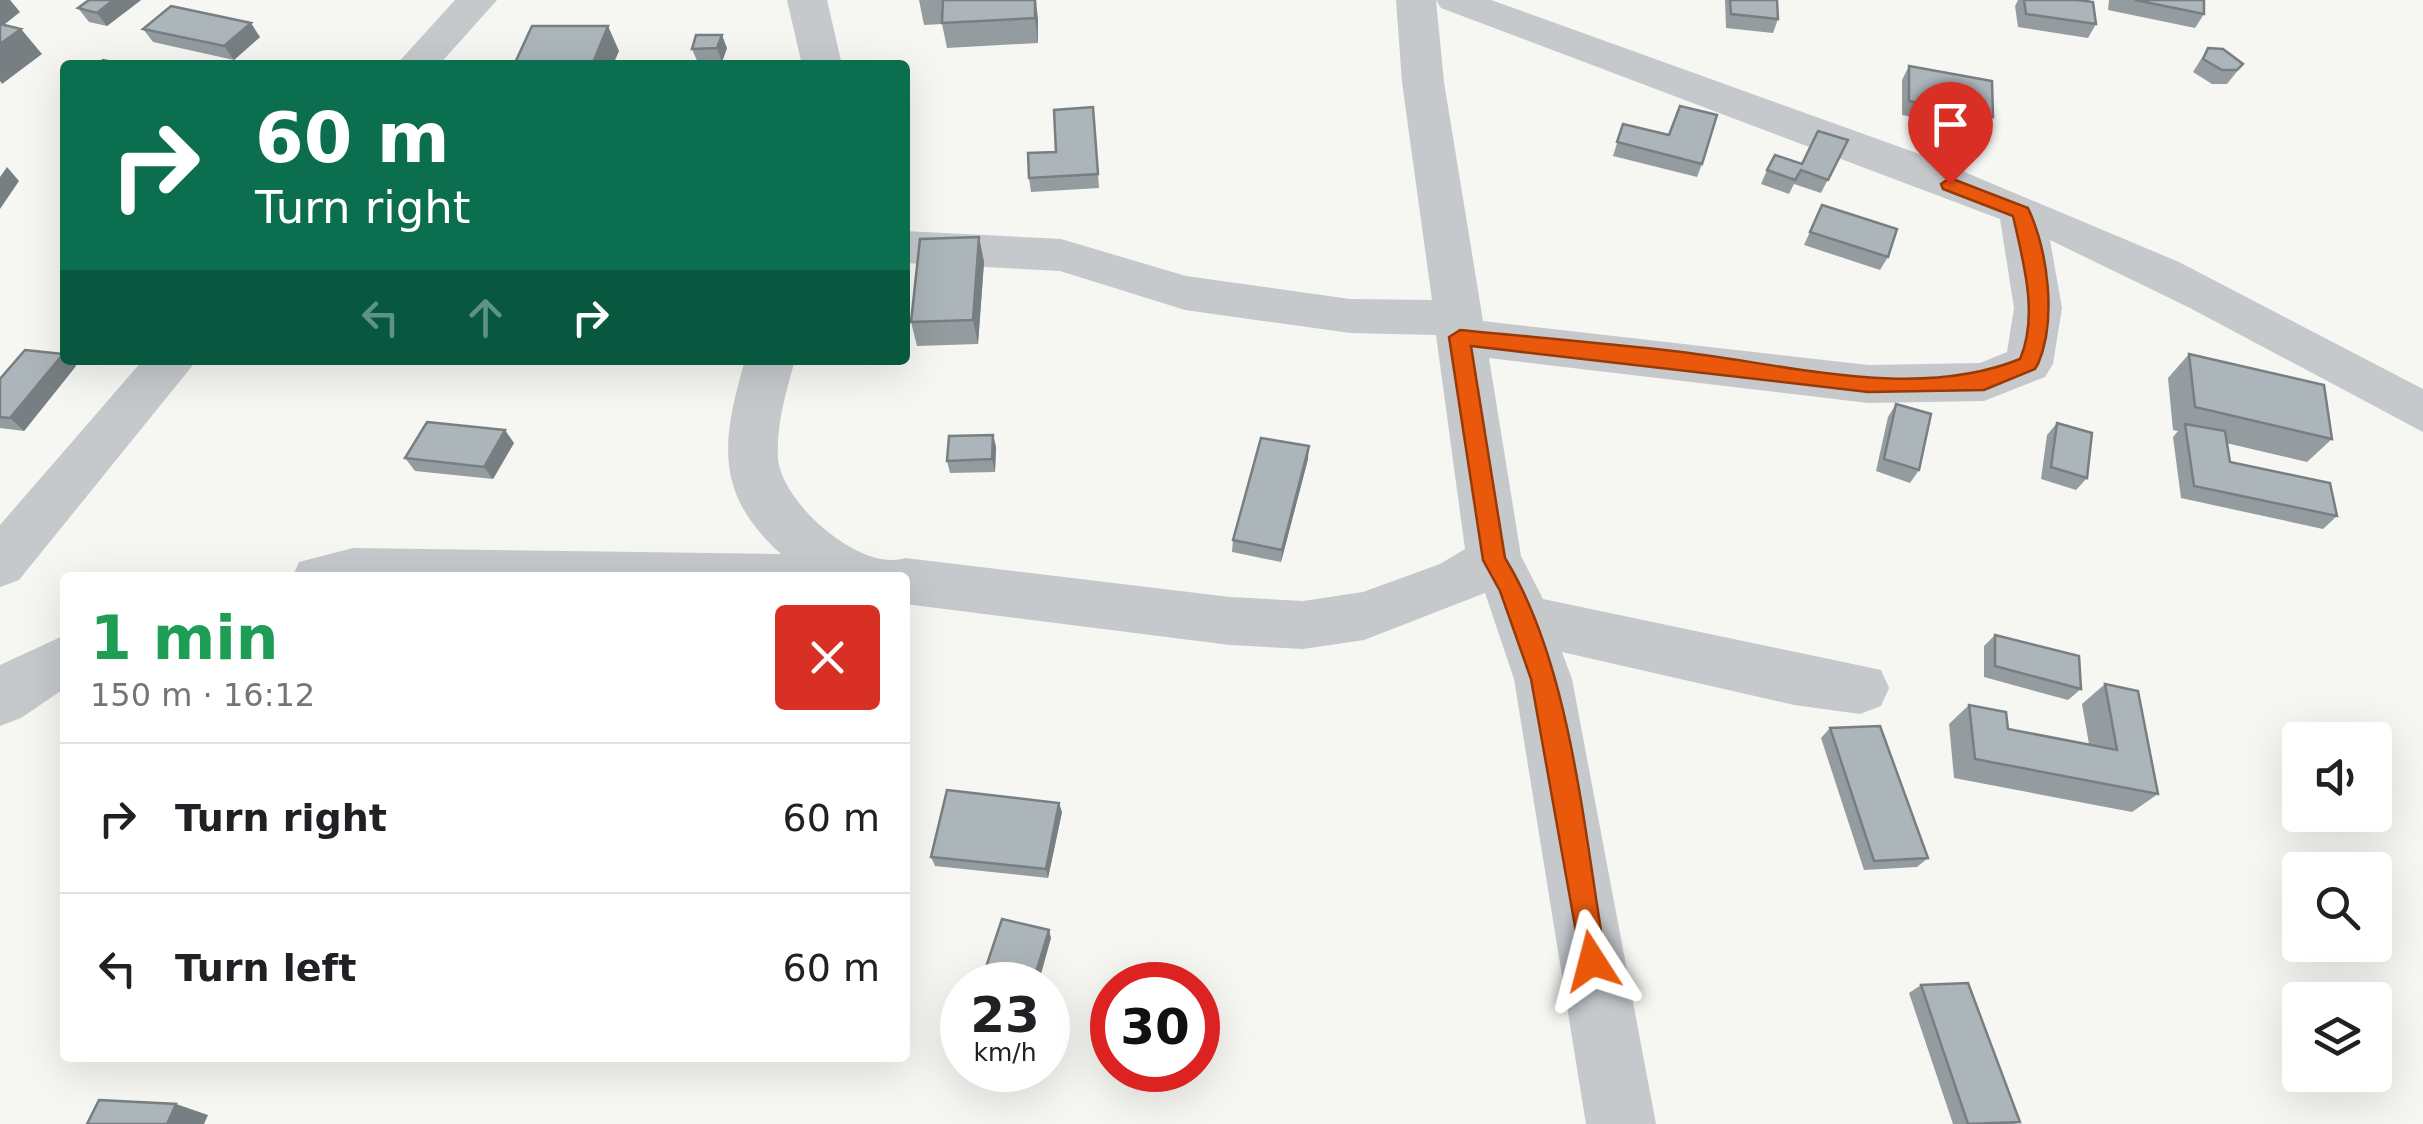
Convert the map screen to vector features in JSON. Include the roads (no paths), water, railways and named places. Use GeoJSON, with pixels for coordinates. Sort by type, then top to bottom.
{"type":"FeatureCollection","features":[{"type":"Feature","properties":{"kind":"street"},"geometry":{"type":"LineString","coordinates":[[421,60],[477,0]]}},
{"type":"Feature","properties":{"kind":"street"},"geometry":{"type":"LineString","coordinates":[[807,0],[821,60]]}},
{"type":"Feature","properties":{"kind":"street"},"geometry":{"type":"LineString","coordinates":[[1416,0],[1423,82],[1494,560],[1511,588],[1544,679],[1621,1124]]}},
{"type":"Feature","properties":{"kind":"street"},"geometry":{"type":"LineString","coordinates":[[1455,0],[1735,101],[2022,212],[2219,299],[2423,413]]}},
{"type":"Feature","properties":{"kind":"street"},"geometry":{"type":"LineString","coordinates":[[910,246],[1061,255],[1185,293],[1868,384],[1984,382],[2028,364],[2038,340],[2037,281],[2022,212]]}},
{"type":"Feature","properties":{"kind":"street"},"geometry":{"type":"LineString","coordinates":[[0,564],[168,365]]}},
{"type":"Feature","properties":{"kind":"street"},"geometry":{"type":"LineString","coordinates":[[768,365],[757,402],[750,472],[786,530],[853,572]]}},
{"type":"Feature","properties":{"kind":"street"},"geometry":{"type":"LineString","coordinates":[[910,582],[1230,621],[1304,625],[1364,616],[1460,580],[1494,560]]}},
{"type":"Feature","properties":{"kind":"street"},"geometry":{"type":"LineString","coordinates":[[344,572],[522,572]]}},
{"type":"Feature","properties":{"kind":"street"},"geometry":{"type":"LineString","coordinates":[[1522,620],[1860,688]]}},
{"type":"Feature","properties":{"kind":"street"},"geometry":{"type":"LineString","coordinates":[[0,700],[24,681],[60,663]]}}]}
